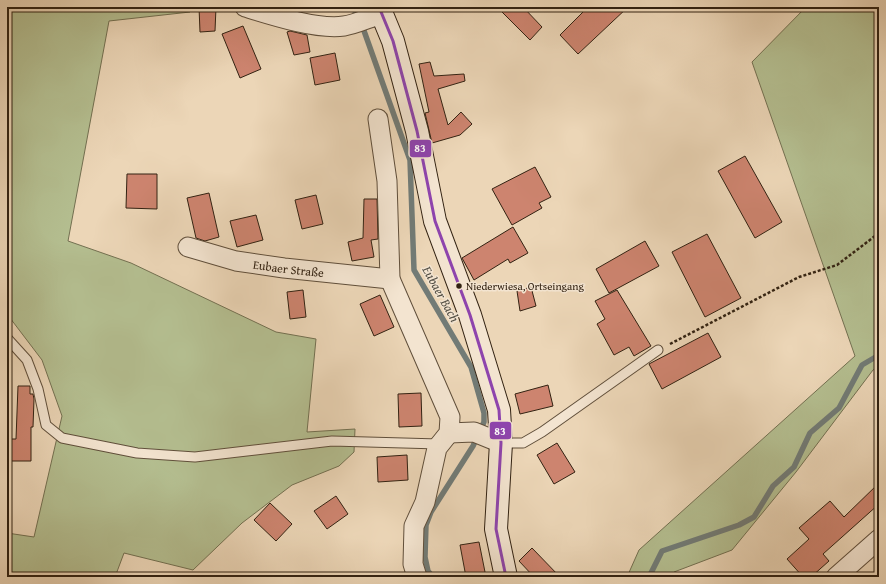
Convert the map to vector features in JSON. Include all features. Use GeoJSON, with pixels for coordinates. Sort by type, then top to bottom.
{"type":"FeatureCollection","features":[{"type":"Feature","properties":{"kind":"street"},"geometry":{"type":"LineString","coordinates":[[245,7],[305,23],[328,26],[373,15],[393,41],[416,131],[435,221],[470,316],[499,410],[487,438],[496,529],[506,577]]}},
{"type":"Feature","properties":{"kind":"street"},"geometry":{"type":"LineString","coordinates":[[378,119],[387,181],[390,279],[450,417],[444,438],[433,460],[424,502],[414,526],[413,564],[417,577]]}},
{"type":"Feature","properties":{"kind":"street","name":"Eubaer Straße"},"geometry":{"type":"LineString","coordinates":[[188,247],[236,260],[277,267],[390,279]]}},
{"type":"Feature","properties":{"kind":"street"},"geometry":{"type":"LineString","coordinates":[[444,438],[487,438]]}},
{"type":"Feature","properties":{"kind":"street"},"geometry":{"type":"LineString","coordinates":[[836,577],[879,539]]}},
{"type":"Feature","properties":{"kind":"lane"},"geometry":{"type":"LineString","coordinates":[[7,338],[27,360],[38,389],[46,425],[62,438],[137,453],[195,457],[332,441],[444,438]]}},
{"type":"Feature","properties":{"kind":"lane"},"geometry":{"type":"LineString","coordinates":[[487,438],[523,443],[542,432],[658,350]]}},
{"type":"Feature","properties":{"kind":"path"},"geometry":{"type":"LineString","coordinates":[[658,350],[799,277],[837,265],[879,233]]}},
{"type":"Feature","properties":{"kind":"green space"},"geometry":{"type":"Polygon","coordinates":[[[7,7],[192,7],[190,12],[109,21],[68,241],[131,263],[276,332],[316,339],[307,432],[355,429],[354,452],[339,466],[292,485],[242,523],[193,570],[124,553],[115,577],[7,577],[7,533],[34,537],[62,416],[42,360],[7,314],[7,7]]]}},
{"type":"Feature","properties":{"kind":"green space"},"geometry":{"type":"Polygon","coordinates":[[[806,7],[879,7],[879,366],[873,370],[796,472],[732,550],[674,572],[671,577],[627,577],[639,550],[855,356],[752,62],[806,7]]]}},
{"type":"Feature","properties":{"kind":"building"},"geometry":{"type":"Polygon","coordinates":[[[199,7],[216,7],[215,31],[200,32],[199,7]]]}},
{"type":"Feature","properties":{"kind":"building"},"geometry":{"type":"Polygon","coordinates":[[[497,7],[523,7],[542,27],[530,40],[497,7]]]}},
{"type":"Feature","properties":{"kind":"building"},"geometry":{"type":"Polygon","coordinates":[[[588,7],[628,7],[578,54],[560,35],[588,7]]]}},
{"type":"Feature","properties":{"kind":"building"},"geometry":{"type":"Polygon","coordinates":[[[243,26],[261,69],[240,78],[222,34],[243,26]]]}},
{"type":"Feature","properties":{"kind":"building"},"geometry":{"type":"Polygon","coordinates":[[[290,31],[307,35],[310,52],[294,55],[287,32],[290,31]]]}},
{"type":"Feature","properties":{"kind":"building"},"geometry":{"type":"Polygon","coordinates":[[[335,53],[340,80],[315,85],[310,58],[335,53]]]}},
{"type":"Feature","properties":{"kind":"building"},"geometry":{"type":"Polygon","coordinates":[[[430,62],[434,76],[464,74],[465,81],[438,89],[448,125],[461,112],[472,124],[460,135],[432,143],[425,113],[429,112],[419,64],[430,62]]]}},
{"type":"Feature","properties":{"kind":"building"},"geometry":{"type":"Polygon","coordinates":[[[745,156],[782,222],[755,238],[718,171],[745,156]]]}},
{"type":"Feature","properties":{"kind":"building"},"geometry":{"type":"Polygon","coordinates":[[[535,167],[551,197],[539,203],[542,208],[512,225],[492,189],[535,167]]]}},
{"type":"Feature","properties":{"kind":"building"},"geometry":{"type":"Polygon","coordinates":[[[127,174],[157,174],[157,209],[126,208],[127,174]]]}},
{"type":"Feature","properties":{"kind":"building"},"geometry":{"type":"Polygon","coordinates":[[[209,193],[219,237],[205,241],[196,238],[187,198],[209,193]]]}},
{"type":"Feature","properties":{"kind":"building"},"geometry":{"type":"Polygon","coordinates":[[[316,195],[323,224],[302,229],[295,200],[316,195]]]}},
{"type":"Feature","properties":{"kind":"building"},"geometry":{"type":"Polygon","coordinates":[[[364,199],[377,199],[378,239],[371,240],[374,257],[352,261],[348,242],[363,238],[364,199]]]}},
{"type":"Feature","properties":{"kind":"building"},"geometry":{"type":"Polygon","coordinates":[[[256,215],[263,240],[237,247],[230,221],[256,215]]]}},
{"type":"Feature","properties":{"kind":"building"},"geometry":{"type":"Polygon","coordinates":[[[513,227],[528,253],[510,263],[508,259],[474,280],[462,258],[513,227]]]}},
{"type":"Feature","properties":{"kind":"building"},"geometry":{"type":"Polygon","coordinates":[[[707,234],[741,298],[705,317],[672,252],[707,234]]]}},
{"type":"Feature","properties":{"kind":"building"},"geometry":{"type":"Polygon","coordinates":[[[645,241],[659,266],[609,293],[596,269],[645,241]]]}},
{"type":"Feature","properties":{"kind":"building"},"geometry":{"type":"Polygon","coordinates":[[[531,287],[536,306],[520,311],[517,291],[531,287]]]}},
{"type":"Feature","properties":{"kind":"building"},"geometry":{"type":"Polygon","coordinates":[[[303,290],[306,317],[290,319],[287,292],[303,290]]]}},
{"type":"Feature","properties":{"kind":"building"},"geometry":{"type":"Polygon","coordinates":[[[617,290],[651,346],[634,356],[629,347],[614,355],[597,324],[605,319],[595,301],[617,290]]]}},
{"type":"Feature","properties":{"kind":"building"},"geometry":{"type":"Polygon","coordinates":[[[380,295],[394,327],[374,336],[360,304],[380,295]]]}},
{"type":"Feature","properties":{"kind":"building"},"geometry":{"type":"Polygon","coordinates":[[[708,333],[721,357],[662,389],[649,364],[708,333]]]}},
{"type":"Feature","properties":{"kind":"building"},"geometry":{"type":"Polygon","coordinates":[[[548,385],[553,406],[520,414],[515,394],[548,385]]]}},
{"type":"Feature","properties":{"kind":"building"},"geometry":{"type":"Polygon","coordinates":[[[18,386],[30,386],[30,394],[33,394],[34,399],[33,427],[31,427],[31,461],[7,461],[7,439],[16,439],[18,386]]]}},
{"type":"Feature","properties":{"kind":"building"},"geometry":{"type":"Polygon","coordinates":[[[421,393],[422,426],[399,427],[398,394],[421,393]]]}},
{"type":"Feature","properties":{"kind":"building"},"geometry":{"type":"Polygon","coordinates":[[[557,443],[575,472],[554,484],[537,455],[557,443]]]}},
{"type":"Feature","properties":{"kind":"building"},"geometry":{"type":"Polygon","coordinates":[[[407,455],[408,480],[378,482],[377,457],[407,455]]]}},
{"type":"Feature","properties":{"kind":"building"},"geometry":{"type":"Polygon","coordinates":[[[879,483],[879,504],[823,554],[829,561],[811,577],[803,577],[787,559],[809,539],[799,528],[830,501],[844,517],[879,483]]]}},
{"type":"Feature","properties":{"kind":"building"},"geometry":{"type":"Polygon","coordinates":[[[336,496],[348,514],[327,529],[314,511],[336,496]]]}},
{"type":"Feature","properties":{"kind":"building"},"geometry":{"type":"Polygon","coordinates":[[[270,503],[292,524],[276,541],[254,520],[270,503]]]}},
{"type":"Feature","properties":{"kind":"building"},"geometry":{"type":"Polygon","coordinates":[[[479,542],[486,577],[466,577],[460,545],[479,542]]]}},
{"type":"Feature","properties":{"kind":"building"},"geometry":{"type":"Polygon","coordinates":[[[532,548],[560,577],[534,577],[519,561],[532,548]]]}},
{"type":"Feature","properties":{"kind":"waterway","name":"Eubaer Bach"},"geometry":{"type":"LineString","coordinates":[[353,7],[363,28],[410,160],[414,270],[471,367],[484,413],[484,422],[473,446],[431,512],[426,525],[425,557],[428,571],[433,577]]}},
{"type":"Feature","properties":{"kind":"waterway"},"geometry":{"type":"LineString","coordinates":[[649,577],[662,551],[739,525],[754,517],[773,486],[794,467],[810,433],[839,408],[862,365],[879,355]]}},
{"type":"Feature","properties":{"kind":"transit line","name":"83"},"geometry":{"type":"LineString","coordinates":[[379,7],[393,41],[417,131],[435,221],[470,315],[499,410],[501,443],[496,529],[506,577]]}},
{"type":"Feature","properties":{"kind":"place","name":"Niederwiesa, Ortseingang"},"geometry":{"type":"Point","coordinates":[459,286]}}]}
